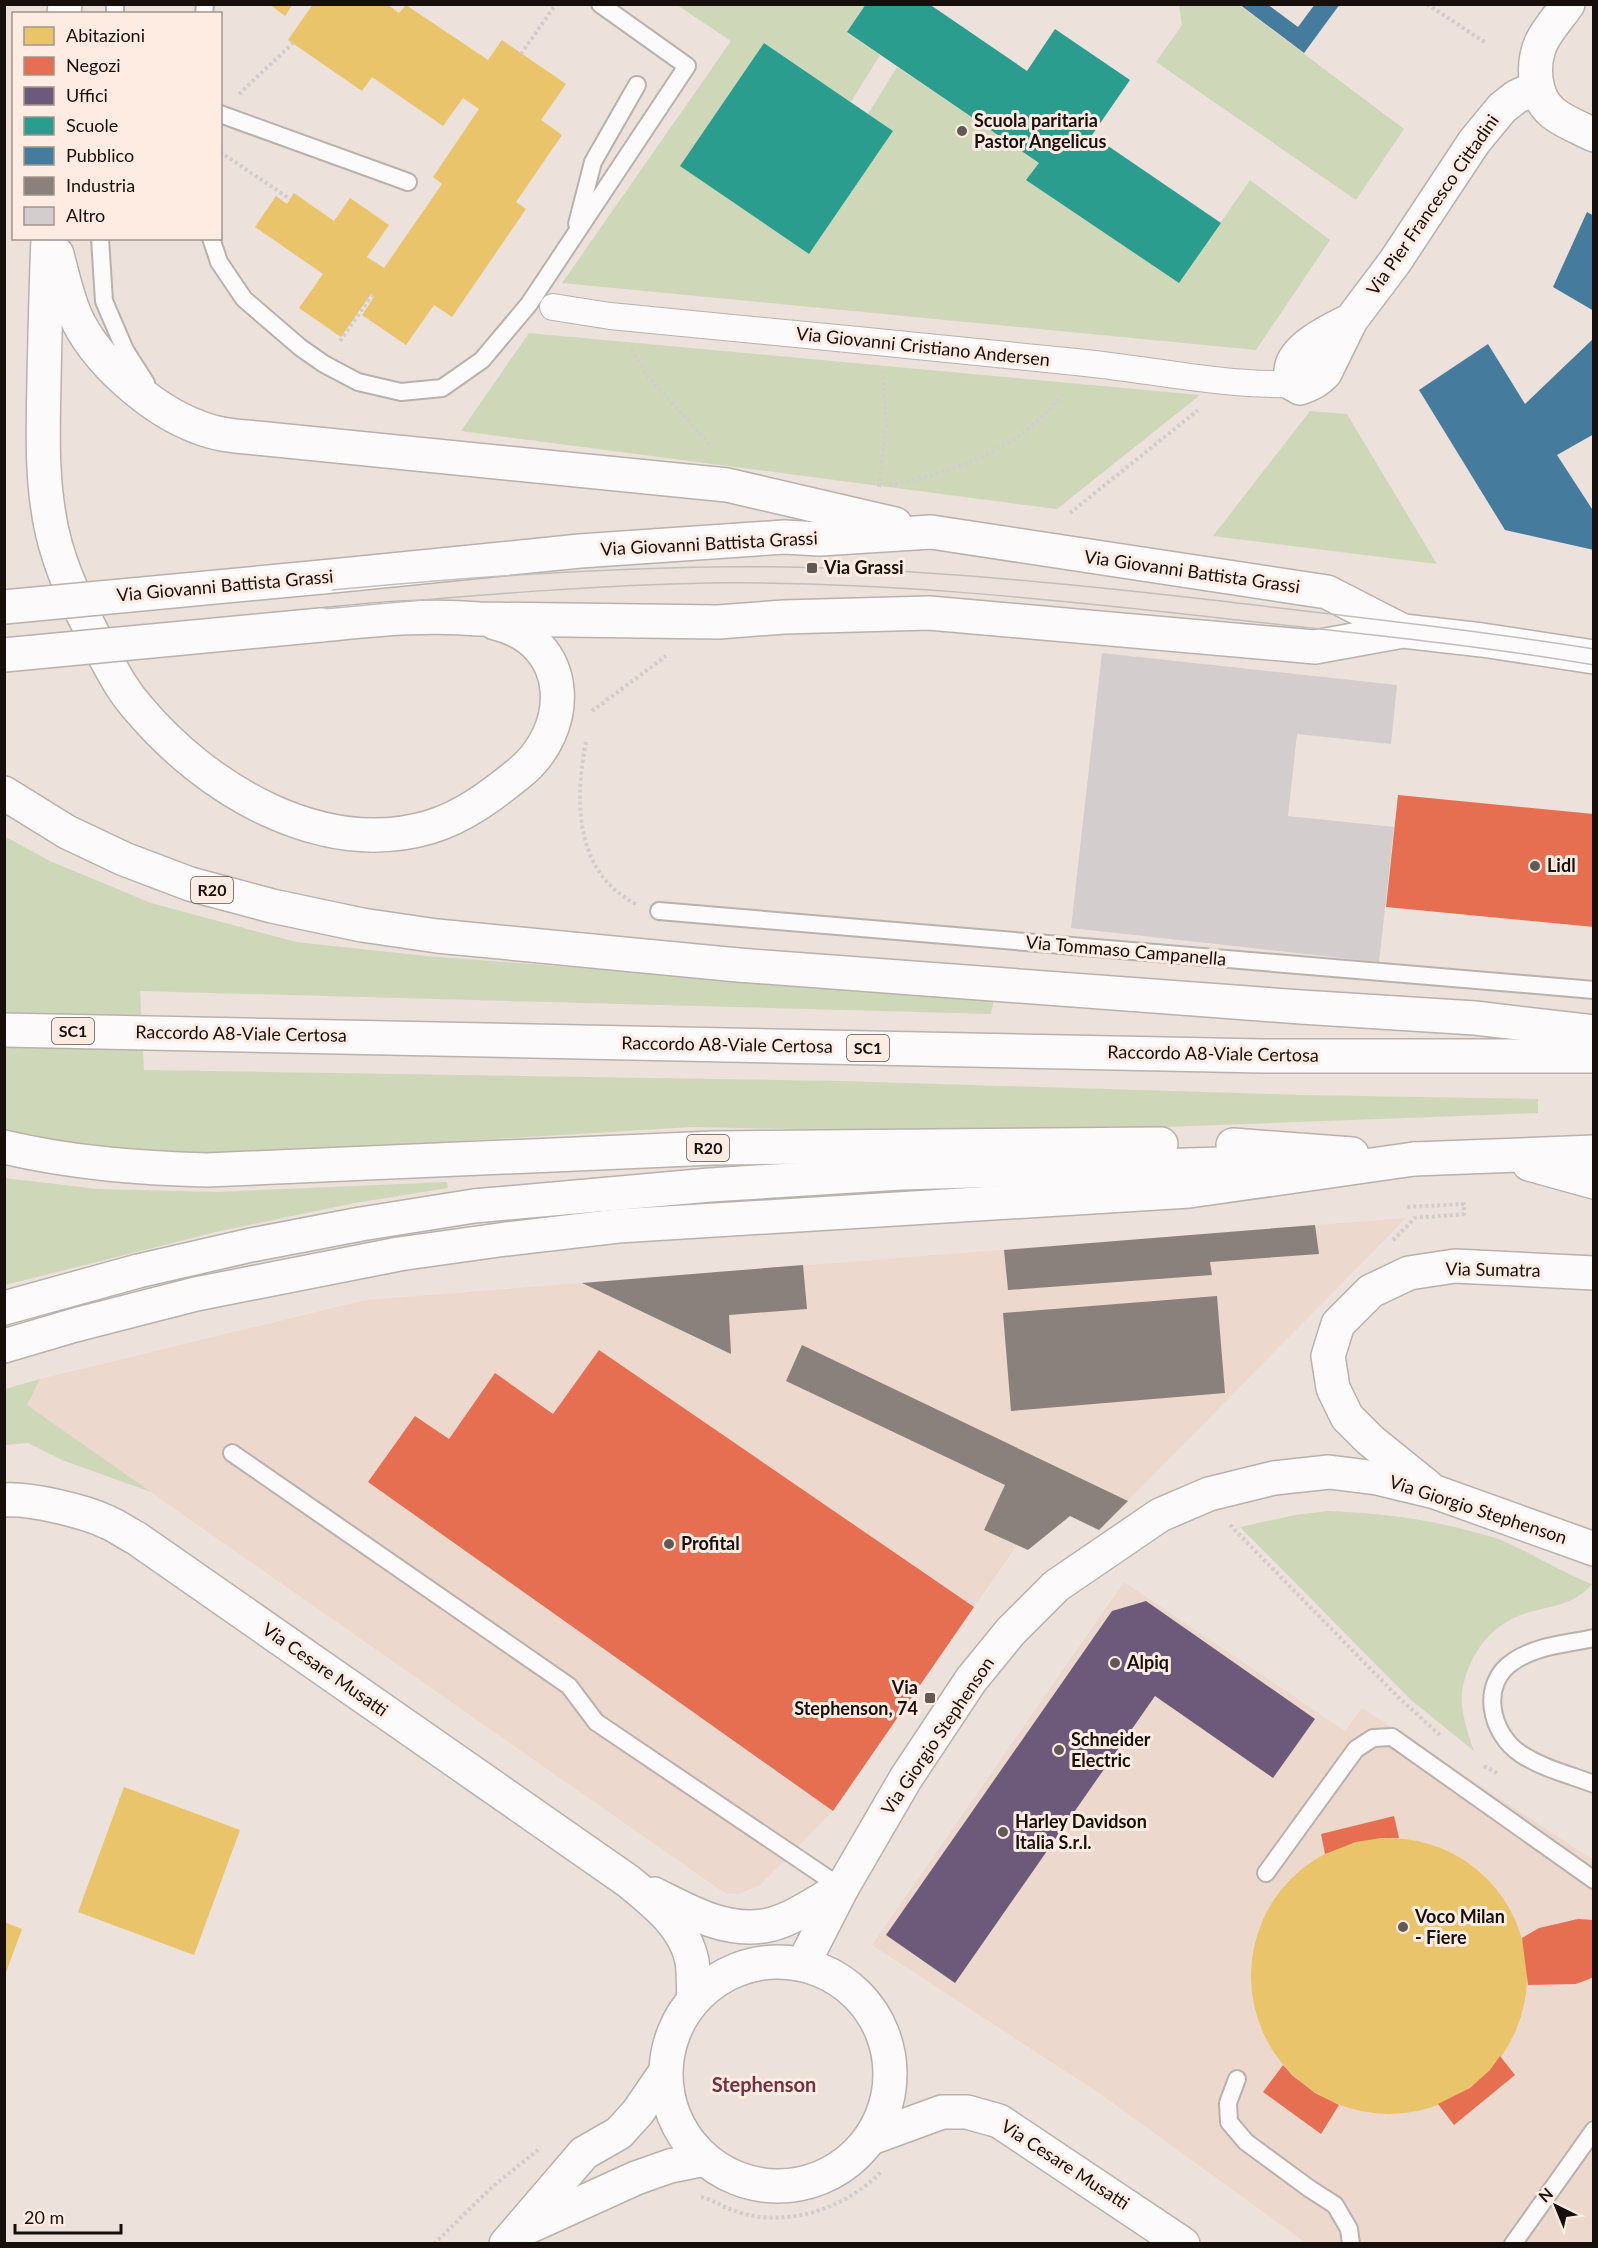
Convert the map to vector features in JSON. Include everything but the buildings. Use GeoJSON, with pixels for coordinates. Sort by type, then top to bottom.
{"type":"FeatureCollection","features":[{"type":"Feature","properties":{"kind":"main road"},"geometry":{"type":"LineString","coordinates":[[1568,4],[1541,43],[1536,68],[1537,87],[1542,99],[1552,112],[1593,135]]}},
{"type":"Feature","properties":{"kind":"main road","name":"Via Pier Francesco Cittadini"},"geometry":{"type":"LineString","coordinates":[[1293,384],[1291,369],[1297,356],[1316,339],[1351,320],[1394,263],[1486,127],[1502,108],[1516,97],[1537,87]]}},
{"type":"Feature","properties":{"kind":"main road"},"geometry":{"type":"LineString","coordinates":[[48,240],[42,459],[52,533],[62,567],[79,608],[118,682],[138,709],[193,761],[231,789],[268,810],[331,832],[397,833],[430,826],[465,812],[493,795],[524,770],[544,747],[553,729],[558,710],[558,692],[546,655],[520,631],[478,619]]}},
{"type":"Feature","properties":{"kind":"main road"},"geometry":{"type":"LineString","coordinates":[[54,240],[75,315],[102,357],[148,399],[198,427],[226,435],[727,485],[932,532]]}},
{"type":"Feature","properties":{"kind":"main road","name":"Via Giovanni Battista Grassi"},"geometry":{"type":"LineString","coordinates":[[4,607],[580,551],[784,537],[820,538],[932,532],[1327,592],[1403,631]]}},
{"type":"Feature","properties":{"kind":"main road","name":"Via Giovanni Battista Grassi"},"geometry":{"type":"LineString","coordinates":[[4,655],[405,617],[718,622],[784,617],[929,613],[1316,647],[1403,631],[1482,639],[1593,657]]}},
{"type":"Feature","properties":{"kind":"main road","name":"R20"},"geometry":{"type":"LineString","coordinates":[[4,793],[67,832],[124,859],[190,884],[272,906],[373,927],[437,936],[738,964],[1300,1007],[1475,1018],[1593,1032]]}},
{"type":"Feature","properties":{"kind":"main road","name":"Raccordo A8-Viale Certosa"},"geometry":{"type":"LineString","coordinates":[[4,1030],[1262,1056],[1593,1056]]}},
{"type":"Feature","properties":{"kind":"main road","name":"R20"},"geometry":{"type":"LineString","coordinates":[[4,1147],[92,1164],[207,1170],[712,1148],[873,1146],[1211,1143],[1414,1158]]}},
{"type":"Feature","properties":{"kind":"main road"},"geometry":{"type":"LineString","coordinates":[[4,1308],[138,1271],[251,1245],[474,1206],[686,1187],[901,1173],[1593,1152]]}},
{"type":"Feature","properties":{"kind":"main road"},"geometry":{"type":"LineString","coordinates":[[1498,1155],[1593,1182]]}},
{"type":"Feature","properties":{"kind":"main road"},"geometry":{"type":"LineString","coordinates":[[4,1346],[196,1294],[399,1254],[506,1239],[618,1226],[1189,1191],[1414,1158]]}},
{"type":"Feature","properties":{"kind":"main road","name":"Via Sumatra"},"geometry":{"type":"LineString","coordinates":[[1435,1492],[1370,1440],[1347,1417],[1333,1388],[1328,1356],[1338,1324],[1371,1291],[1409,1273],[1455,1266],[1593,1273]]}},
{"type":"Feature","properties":{"kind":"main road","name":"Via Giorgio Stephenson"},"geometry":{"type":"LineString","coordinates":[[803,1964],[842,1887],[906,1778],[971,1680],[1011,1631],[1056,1586],[1160,1515],[1209,1494],[1274,1478],[1329,1472],[1377,1478],[1435,1492],[1593,1549]]}},
{"type":"Feature","properties":{"kind":"main road","name":"Via Cesare Musatti"},"geometry":{"type":"LineString","coordinates":[[4,1500],[76,1512],[105,1521],[136,1538],[628,1881],[660,1907],[686,1939],[692,1962],[694,1999]]}},
{"type":"Feature","properties":{"kind":"main road","name":"Via Cesare Musatti"},"geometry":{"type":"LineString","coordinates":[[628,1881],[703,1918],[736,1927],[764,1926],[783,1920],[842,1887]]}},
{"type":"Feature","properties":{"kind":"main road"},"geometry":{"type":"LineString","coordinates":[[764,1962],[803,1964],[837,1978],[865,2002],[883,2033],[891,2069],[886,2105],[871,2138],[840,2169],[800,2186],[756,2185],[730,2176],[705,2159],[689,2143],[670,2111],[664,2074],[672,2034],[694,1999],[730,1972],[764,1962]]}},
{"type":"Feature","properties":{"kind":"main road"},"geometry":{"type":"LineString","coordinates":[[512,2238],[584,2153],[619,2133],[638,2112],[664,2074]]}},
{"type":"Feature","properties":{"kind":"main road","name":"Via Cesare Musatti"},"geometry":{"type":"LineString","coordinates":[[871,2138],[942,2112],[967,2112],[999,2121],[1183,2244]]}},
{"type":"Feature","properties":{"kind":"main road"},"geometry":{"type":"LineString","coordinates":[[512,2238],[636,2178],[670,2166],[705,2159]]}},
{"type":"Feature","properties":{"kind":"street","name":"Via Giovanni Cristiano Andersen"},"geometry":{"type":"LineString","coordinates":[[553,308],[610,316],[1089,363],[1232,382],[1266,385],[1293,384]]}},
{"type":"Feature","properties":{"kind":"lane"},"geometry":{"type":"LineString","coordinates":[[212,240],[219,262],[244,299],[301,348],[324,364],[358,382],[401,392],[442,388],[482,360],[529,303],[687,66],[600,4]]}},
{"type":"Feature","properties":{"kind":"lane"},"geometry":{"type":"LineString","coordinates":[[573,238],[593,162],[637,85]]}},
{"type":"Feature","properties":{"kind":"lane"},"geometry":{"type":"LineString","coordinates":[[222,115],[408,182]]}},
{"type":"Feature","properties":{"kind":"lane"},"geometry":{"type":"LineString","coordinates":[[100,240],[104,301],[125,350],[137,372],[154,393],[182,419]]}},
{"type":"Feature","properties":{"kind":"lane","name":"Via Tommaso Campanella"},"geometry":{"type":"LineString","coordinates":[[659,911],[1593,990]]}},
{"type":"Feature","properties":{"kind":"lane"},"geometry":{"type":"LineString","coordinates":[[232,1453],[569,1686],[596,1722],[842,1887]]}},
{"type":"Feature","properties":{"kind":"lane"},"geometry":{"type":"LineString","coordinates":[[1593,1638],[1546,1646],[1513,1661],[1497,1680],[1491,1711],[1499,1730],[1520,1754],[1593,1784]]}},
{"type":"Feature","properties":{"kind":"lane"},"geometry":{"type":"LineString","coordinates":[[1266,1873],[1356,1749],[1373,1738],[1392,1737],[1593,1880]]}},
{"type":"Feature","properties":{"kind":"lane"},"geometry":{"type":"LineString","coordinates":[[1238,2079],[1228,2103],[1229,2122],[1245,2142],[1335,2205],[1349,2229],[1351,2244]]}},
{"type":"Feature","properties":{"kind":"lane"},"geometry":{"type":"LineString","coordinates":[[1513,2244],[1593,2130]]}},
{"type":"Feature","properties":{"kind":"path"},"geometry":{"type":"LineString","coordinates":[[521,54],[556,4]]}},
{"type":"Feature","properties":{"kind":"path"},"geometry":{"type":"LineString","coordinates":[[1427,4],[1486,43]]}},
{"type":"Feature","properties":{"kind":"path"},"geometry":{"type":"LineString","coordinates":[[237,95],[293,43]]}},
{"type":"Feature","properties":{"kind":"path"},"geometry":{"type":"LineString","coordinates":[[222,153],[290,199]]}},
{"type":"Feature","properties":{"kind":"path"},"geometry":{"type":"LineString","coordinates":[[324,364],[372,295]]}},
{"type":"Feature","properties":{"kind":"path"},"geometry":{"type":"LineString","coordinates":[[610,316],[646,374],[716,451]]}},
{"type":"Feature","properties":{"kind":"path"},"geometry":{"type":"LineString","coordinates":[[876,342],[882,366],[886,426],[879,487],[918,479],[963,465],[1007,443],[1040,420],[1089,363]]}},
{"type":"Feature","properties":{"kind":"path"},"geometry":{"type":"LineString","coordinates":[[1070,513],[1232,382]]}},
{"type":"Feature","properties":{"kind":"path"},"geometry":{"type":"LineString","coordinates":[[592,711],[671,653]]}},
{"type":"Feature","properties":{"kind":"path"},"geometry":{"type":"LineString","coordinates":[[586,740],[580,783],[586,850],[600,875],[620,896],[641,907],[659,911]]}},
{"type":"Feature","properties":{"kind":"path"},"geometry":{"type":"LineString","coordinates":[[1406,1207],[1464,1204]]}},
{"type":"Feature","properties":{"kind":"path"},"geometry":{"type":"LineString","coordinates":[[1227,1523],[1398,1697],[1443,1737]]}},
{"type":"Feature","properties":{"kind":"path"},"geometry":{"type":"LineString","coordinates":[[1478,1763],[1497,1773]]}},
{"type":"Feature","properties":{"kind":"path"},"geometry":{"type":"LineString","coordinates":[[434,2244],[492,2187],[528,2156],[545,2145]]}},
{"type":"Feature","properties":{"kind":"path"},"geometry":{"type":"LineString","coordinates":[[696,2196],[711,2199],[736,2212],[766,2217],[791,2217],[817,2211],[857,2194],[889,2165]]}},
{"type":"Feature","properties":{"kind":"shaded area"},"geometry":{"type":"Polygon","coordinates":[[[1406,1218],[1099,1530],[1070,1516],[1028,1550],[1017,1545],[833,1811],[760,1885],[738,1894],[728,1894],[719,1889],[26,1405],[40,1379],[366,1300],[1406,1218]]]}},
{"type":"Feature","properties":{"kind":"shaded area"},"geometry":{"type":"Polygon","coordinates":[[[1124,1582],[1345,1731],[1362,1708],[1593,1860],[1593,2243],[1306,2243],[1099,2093],[872,1945],[1124,1582]]]}},
{"type":"Feature","properties":{"kind":"green space"},"geometry":{"type":"Polygon","coordinates":[[[677,5],[866,5],[847,33],[880,55],[851,102],[764,43],[681,166],[809,254],[893,131],[868,114],[897,67],[1039,163],[1027,180],[1179,283],[1250,180],[1330,240],[1256,350],[562,283],[731,41],[677,5]]]}},
{"type":"Feature","properties":{"kind":"green space"},"geometry":{"type":"Polygon","coordinates":[[[1179,5],[1239,5],[1404,129],[1356,200],[1156,62],[1182,25],[1179,5]]]}},
{"type":"Feature","properties":{"kind":"green space"},"geometry":{"type":"Polygon","coordinates":[[[529,333],[1200,395],[1057,509],[461,431],[529,333]]]}},
{"type":"Feature","properties":{"kind":"green space"},"geometry":{"type":"Polygon","coordinates":[[[1310,411],[1347,414],[1437,564],[1213,536],[1310,411]]]}},
{"type":"Feature","properties":{"kind":"green space"},"geometry":{"type":"Polygon","coordinates":[[[4,836],[50,861],[151,903],[296,942],[426,956],[994,1000],[991,1014],[140,991],[144,1070],[841,1081],[1301,1095],[1538,1099],[1538,1113],[1005,1133],[692,1127],[232,1155],[141,1153],[43,1142],[5,1131],[4,836]]]}},
{"type":"Feature","properties":{"kind":"green space"},"geometry":{"type":"Polygon","coordinates":[[[4,1178],[98,1189],[216,1192],[447,1182],[448,1188],[355,1203],[220,1231],[5,1285],[4,1178]]]}},
{"type":"Feature","properties":{"kind":"green space"},"geometry":{"type":"Polygon","coordinates":[[[40,1379],[27,1405],[151,1492],[62,1460],[28,1443],[5,1445],[5,1389],[40,1379]]]}},
{"type":"Feature","properties":{"kind":"green space"},"geometry":{"type":"Polygon","coordinates":[[[1328,1511],[1417,1519],[1489,1536],[1592,1584],[1571,1600],[1530,1612],[1504,1623],[1493,1632],[1476,1653],[1465,1678],[1462,1692],[1465,1722],[1474,1751],[1411,1700],[1240,1527],[1295,1515],[1328,1511]]]}},
{"type":"Feature","properties":{"kind":"tram line"},"geometry":{"type":"LineString","coordinates":[[4,622],[268,596],[532,574],[708,567],[834,568],[960,575],[1086,586],[1403,623],[1594,649]]}},
{"type":"Feature","properties":{"kind":"tram line"},"geometry":{"type":"LineString","coordinates":[[4,639],[508,593],[668,584],[772,583],[900,588],[1092,604],[1407,639],[1594,665]]}},
{"type":"Feature","properties":{"kind":"place","name":"Scuola paritaria Pastor Angelicus"},"geometry":{"type":"Point","coordinates":[962,131]}},
{"type":"Feature","properties":{"kind":"place","name":"Via Grassi"},"geometry":{"type":"Point","coordinates":[812,568]}},
{"type":"Feature","properties":{"kind":"place","name":"Lidl"},"geometry":{"type":"Point","coordinates":[1535,866]}},
{"type":"Feature","properties":{"kind":"place","name":"Profital"},"geometry":{"type":"Point","coordinates":[669,1544]}},
{"type":"Feature","properties":{"kind":"place","name":"Alpiq"},"geometry":{"type":"Point","coordinates":[1115,1663]}},
{"type":"Feature","properties":{"kind":"place","name":"Via Stephenson, 74"},"geometry":{"type":"Point","coordinates":[930,1698]}},
{"type":"Feature","properties":{"kind":"place","name":"Schneider Electric"},"geometry":{"type":"Point","coordinates":[1059,1750]}},
{"type":"Feature","properties":{"kind":"place","name":"Harley Davidson Italia S.r.l."},"geometry":{"type":"Point","coordinates":[1003,1832]}},
{"type":"Feature","properties":{"kind":"place","name":"Voco Milan - Fiere"},"geometry":{"type":"Point","coordinates":[1403,1927]}},
{"type":"Feature","properties":{"kind":"district","name":"Stephenson"},"geometry":{"type":"Point","coordinates":[764,2085]}}]}
